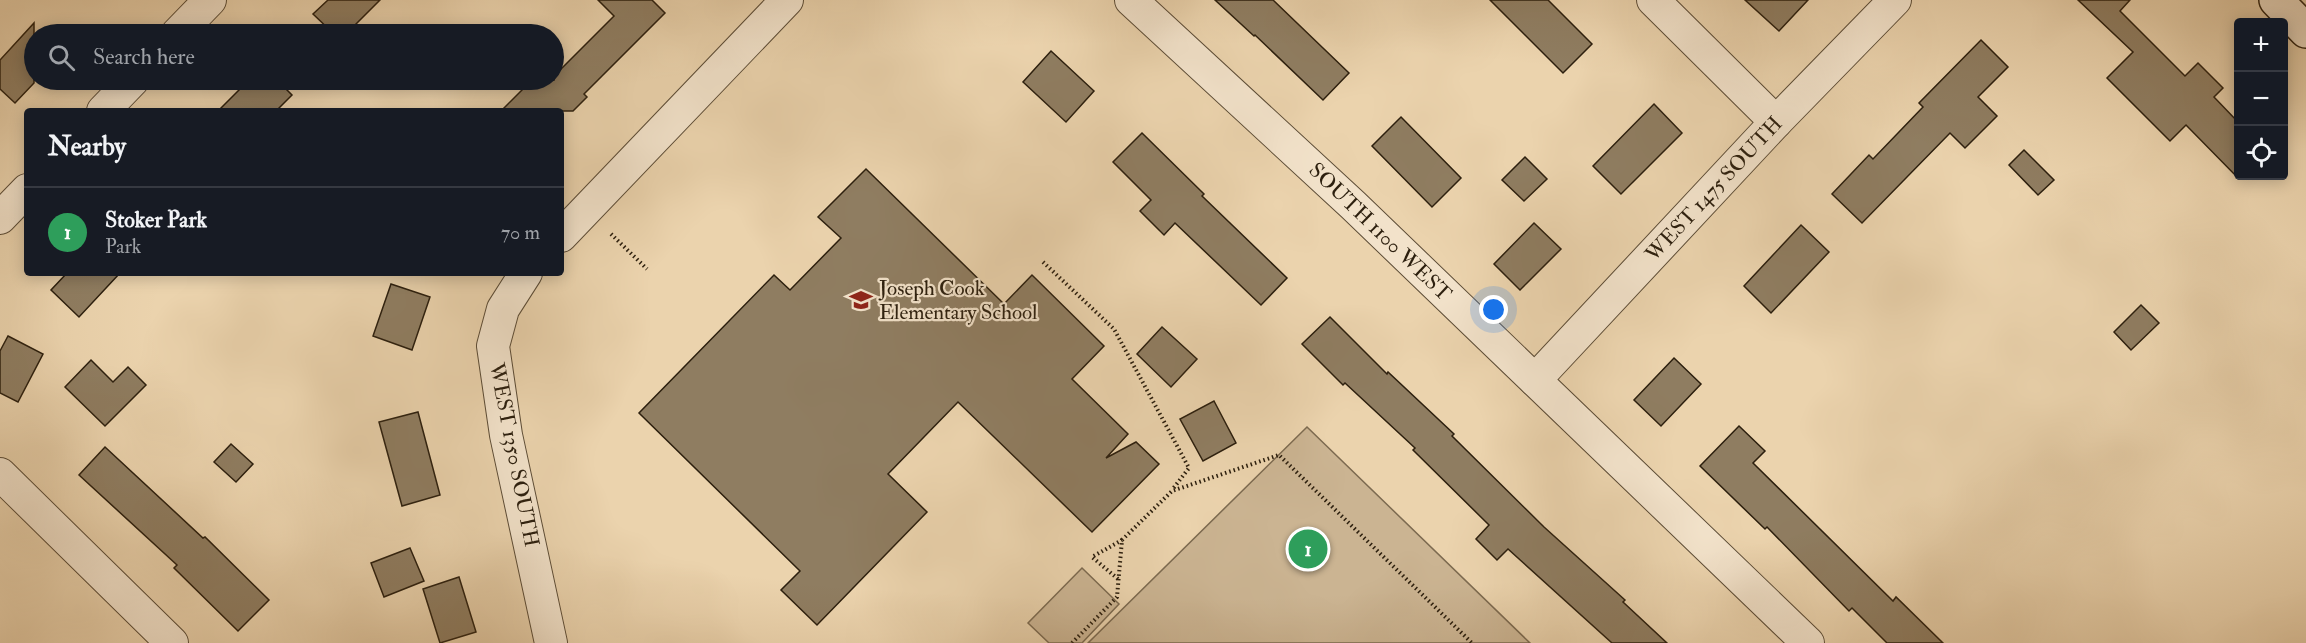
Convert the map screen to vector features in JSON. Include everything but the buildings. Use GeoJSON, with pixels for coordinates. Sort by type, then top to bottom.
{"type":"FeatureCollection","features":[{"type":"Feature","properties":{"kind":"main road"},"geometry":{"type":"LineString","coordinates":[[2276,0],[2306,31]]}},
{"type":"Feature","properties":{"kind":"street"},"geometry":{"type":"LineString","coordinates":[[187,24],[210,0]]}},
{"type":"Feature","properties":{"kind":"street"},"geometry":{"type":"LineString","coordinates":[[564,233],[787,0]]}},
{"type":"Feature","properties":{"kind":"street","name":"SOUTH 1100 WEST"},"geometry":{"type":"LineString","coordinates":[[1131,0],[1353,205],[1808,643]]}},
{"type":"Feature","properties":{"kind":"street"},"geometry":{"type":"LineString","coordinates":[[1653,0],[1776,122]]}},
{"type":"Feature","properties":{"kind":"street","name":"WEST 1475 SOUTH"},"geometry":{"type":"LineString","coordinates":[[1535,380],[1776,122],[1895,0]]}},
{"type":"Feature","properties":{"kind":"street"},"geometry":{"type":"LineString","coordinates":[[106,108],[124,90]]}},
{"type":"Feature","properties":{"kind":"street"},"geometry":{"type":"LineString","coordinates":[[0,218],[24,193]]}},
{"type":"Feature","properties":{"kind":"street","name":"WEST 1350 SOUTH"},"geometry":{"type":"LineString","coordinates":[[524,276],[503,309],[493,346],[506,435],[551,643]]}},
{"type":"Feature","properties":{"kind":"street"},"geometry":{"type":"LineString","coordinates":[[0,474],[172,643]]}},
{"type":"Feature","properties":{"kind":"path"},"geometry":{"type":"LineString","coordinates":[[611,234],[647,269]]}},
{"type":"Feature","properties":{"kind":"path"},"geometry":{"type":"LineString","coordinates":[[1043,262],[1114,329],[1189,468],[1172,490],[1122,540],[1092,557],[1118,580]]}},
{"type":"Feature","properties":{"kind":"path"},"geometry":{"type":"LineString","coordinates":[[1172,490],[1279,455],[1472,643]]}},
{"type":"Feature","properties":{"kind":"path"},"geometry":{"type":"LineString","coordinates":[[1072,643],[1117,597],[1122,540]]}},
{"type":"Feature","properties":{"kind":"shaded area"},"geometry":{"type":"Polygon","coordinates":[[[1307,427],[1530,643],[1088,643],[1307,427]]]}},
{"type":"Feature","properties":{"kind":"shaded area"},"geometry":{"type":"Polygon","coordinates":[[[1082,568],[1119,604],[1082,643],[1049,643],[1028,623],[1082,568]]]}},
{"type":"Feature","properties":{"kind":"place","name":"Joseph Cook Elementary School"},"geometry":{"type":"Point","coordinates":[861,300]}},
{"type":"Feature","properties":{"kind":"place","name":"Stoker Park"},"geometry":{"type":"Point","coordinates":[1308,549]}}]}
